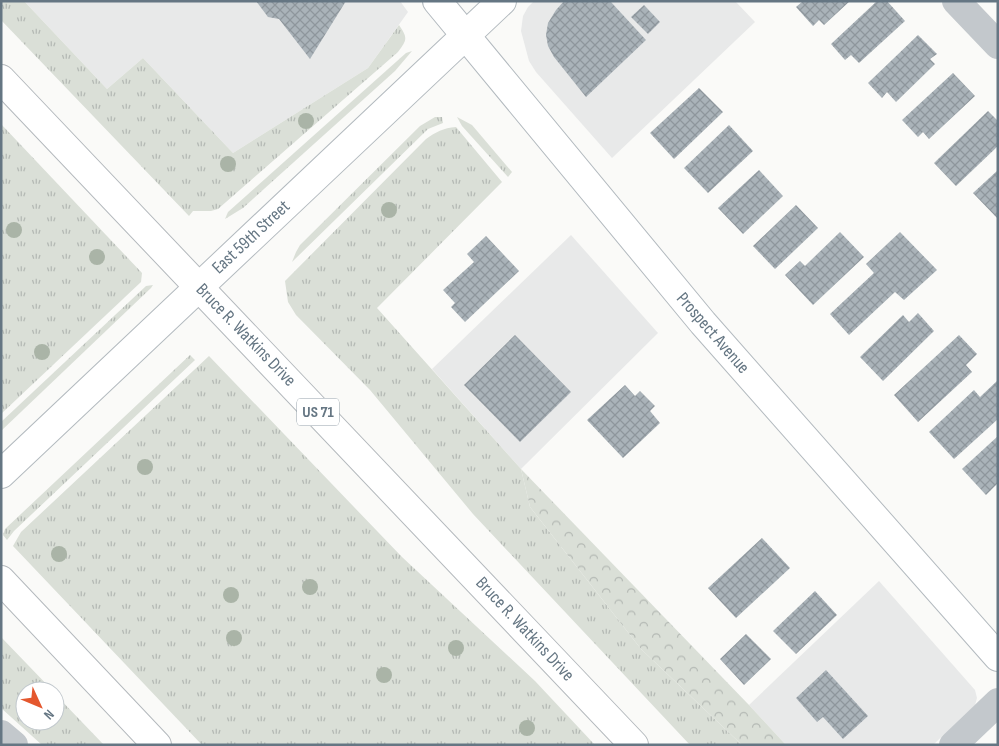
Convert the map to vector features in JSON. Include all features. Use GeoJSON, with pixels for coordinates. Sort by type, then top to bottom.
{"type":"FeatureCollection","features":[{"type":"Feature","properties":{"kind":"main road","name":"Prospect Avenue"},"geometry":{"type":"LineString","coordinates":[[437,1],[703,323],[998,658]]}},
{"type":"Feature","properties":{"kind":"main road","name":"East 59th Street"},"geometry":{"type":"LineString","coordinates":[[1,474],[502,1]]}},
{"type":"Feature","properties":{"kind":"main road","name":"Bruce R. Watkins Drive"},"geometry":{"type":"LineString","coordinates":[[1,79],[634,745]]}},
{"type":"Feature","properties":{"kind":"main road"},"geometry":{"type":"LineString","coordinates":[[1,580],[157,745]]}},
{"type":"Feature","properties":{"kind":"street"},"geometry":{"type":"LineString","coordinates":[[956,1],[998,45]]}},
{"type":"Feature","properties":{"kind":"street"},"geometry":{"type":"LineString","coordinates":[[952,745],[998,702]]}},
{"type":"Feature","properties":{"kind":"street"},"geometry":{"type":"LineString","coordinates":[[1,734],[14,745]]}},
{"type":"Feature","properties":{"kind":"shaded area"},"geometry":{"type":"Polygon","coordinates":[[[24,1],[400,1],[408,12],[368,68],[233,153],[143,58],[107,89],[24,1]]]}},
{"type":"Feature","properties":{"kind":"shaded area"},"geometry":{"type":"Polygon","coordinates":[[[534,1],[735,1],[755,22],[612,158],[536,72],[529,61],[521,31],[523,16],[534,1]]]}},
{"type":"Feature","properties":{"kind":"shaded area"},"geometry":{"type":"Polygon","coordinates":[[[571,235],[658,333],[521,469],[432,369],[571,235]]]}},
{"type":"Feature","properties":{"kind":"shaded area"},"geometry":{"type":"Polygon","coordinates":[[[879,581],[975,690],[977,698],[975,705],[933,745],[786,745],[749,705],[879,581]]]}},
{"type":"Feature","properties":{"kind":"green space"},"geometry":{"type":"Polygon","coordinates":[[[1,1],[24,1],[107,89],[143,58],[233,153],[368,68],[399,25],[405,39],[398,52],[218,209],[193,211],[189,216],[1,20],[1,1]]]}},
{"type":"Feature","properties":{"kind":"green space"},"geometry":{"type":"Polygon","coordinates":[[[412,51],[395,71],[243,208],[225,219],[228,212],[406,53],[412,51]]]}},
{"type":"Feature","properties":{"kind":"green space"},"geometry":{"type":"Polygon","coordinates":[[[435,117],[442,117],[443,123],[428,129],[292,262],[300,245],[420,126],[435,117]]]}},
{"type":"Feature","properties":{"kind":"green space"},"geometry":{"type":"Polygon","coordinates":[[[457,117],[472,125],[512,172],[508,177],[462,126],[457,117]]]}},
{"type":"Feature","properties":{"kind":"green space"},"geometry":{"type":"Polygon","coordinates":[[[1,124],[142,273],[141,282],[1,414],[1,124]]]}},
{"type":"Feature","properties":{"kind":"green space"},"geometry":{"type":"Polygon","coordinates":[[[456,127],[502,182],[377,308],[521,469],[530,507],[641,649],[742,745],[690,745],[473,514],[370,390],[296,315],[288,302],[285,281],[426,139],[447,128],[456,127]]]}},
{"type":"Feature","properties":{"kind":"green space"},"geometry":{"type":"Polygon","coordinates":[[[153,285],[1,431],[1,422],[146,286],[153,285]]]}},
{"type":"Feature","properties":{"kind":"green space"},"geometry":{"type":"Polygon","coordinates":[[[190,355],[195,360],[14,531],[7,540],[3,535],[5,529],[190,355]]]}},
{"type":"Feature","properties":{"kind":"green space"},"geometry":{"type":"Polygon","coordinates":[[[209,356],[402,557],[535,681],[595,745],[202,745],[13,546],[21,532],[209,356]]]}},
{"type":"Feature","properties":{"kind":"green space"},"geometry":{"type":"Polygon","coordinates":[[[521,469],[786,745],[742,745],[641,649],[530,507],[521,469]]]}},
{"type":"Feature","properties":{"kind":"green space"},"geometry":{"type":"Polygon","coordinates":[[[1,637],[43,681],[15,681],[15,721],[1,708],[1,637]]]}},
{"type":"Feature","properties":{"kind":"green space"},"geometry":{"type":"Polygon","coordinates":[[[65,704],[104,745],[42,745],[26,731],[65,731],[65,704]]]}},
{"type":"Feature","properties":{"kind":"building"},"geometry":{"type":"Polygon","coordinates":[[[256,1],[346,1],[310,59],[279,19],[268,17],[256,1]]]}},
{"type":"Feature","properties":{"kind":"building"},"geometry":{"type":"Polygon","coordinates":[[[564,1],[610,1],[646,40],[586,97],[554,57],[548,46],[546,35],[548,23],[564,1]]]}},
{"type":"Feature","properties":{"kind":"building"},"geometry":{"type":"Polygon","coordinates":[[[803,1],[850,1],[824,25],[819,20],[813,26],[796,7],[803,1]]]}},
{"type":"Feature","properties":{"kind":"building"},"geometry":{"type":"Polygon","coordinates":[[[877,1],[887,1],[905,21],[859,63],[851,55],[845,60],[831,44],[877,1]]]}},
{"type":"Feature","properties":{"kind":"building"},"geometry":{"type":"Polygon","coordinates":[[[644,5],[660,22],[648,34],[631,17],[644,5]]]}},
{"type":"Feature","properties":{"kind":"building"},"geometry":{"type":"Polygon","coordinates":[[[918,35],[937,54],[930,59],[935,64],[896,102],[887,92],[882,98],[868,83],[918,35]]]}},
{"type":"Feature","properties":{"kind":"building"},"geometry":{"type":"Polygon","coordinates":[[[953,73],[975,96],[929,139],[923,132],[918,137],[902,120],[953,73]]]}},
{"type":"Feature","properties":{"kind":"building"},"geometry":{"type":"Polygon","coordinates":[[[699,88],[723,112],[674,159],[650,133],[699,88]]]}},
{"type":"Feature","properties":{"kind":"building"},"geometry":{"type":"Polygon","coordinates":[[[988,111],[998,121],[998,146],[956,186],[934,163],[988,111]]]}},
{"type":"Feature","properties":{"kind":"building"},"geometry":{"type":"Polygon","coordinates":[[[729,125],[753,151],[708,193],[684,168],[729,125]]]}},
{"type":"Feature","properties":{"kind":"building"},"geometry":{"type":"Polygon","coordinates":[[[759,170],[783,196],[743,234],[718,208],[759,170]]]}},
{"type":"Feature","properties":{"kind":"building"},"geometry":{"type":"Polygon","coordinates":[[[998,170],[998,219],[973,193],[998,170]]]}},
{"type":"Feature","properties":{"kind":"building"},"geometry":{"type":"Polygon","coordinates":[[[796,205],[818,228],[775,269],[753,246],[796,205]]]}},
{"type":"Feature","properties":{"kind":"building"},"geometry":{"type":"Polygon","coordinates":[[[840,232],[864,257],[813,305],[785,275],[800,261],[805,266],[840,232]]]}},
{"type":"Feature","properties":{"kind":"building"},"geometry":{"type":"Polygon","coordinates":[[[900,232],[937,270],[904,300],[895,292],[849,335],[830,314],[874,273],[866,264],[900,232]]]}},
{"type":"Feature","properties":{"kind":"building"},"geometry":{"type":"Polygon","coordinates":[[[486,236],[519,271],[465,322],[451,307],[455,303],[443,290],[474,262],[467,254],[486,236]]]}},
{"type":"Feature","properties":{"kind":"building"},"geometry":{"type":"Polygon","coordinates":[[[918,313],[934,331],[883,381],[860,357],[903,315],[909,322],[918,313]]]}},
{"type":"Feature","properties":{"kind":"building"},"geometry":{"type":"Polygon","coordinates":[[[515,335],[571,392],[520,442],[464,385],[515,335]]]}},
{"type":"Feature","properties":{"kind":"building"},"geometry":{"type":"Polygon","coordinates":[[[959,335],[977,354],[966,365],[972,372],[918,422],[894,395],[959,335]]]}},
{"type":"Feature","properties":{"kind":"building"},"geometry":{"type":"Polygon","coordinates":[[[998,380],[998,419],[954,459],[929,432],[974,390],[980,397],[998,380]]]}},
{"type":"Feature","properties":{"kind":"building"},"geometry":{"type":"Polygon","coordinates":[[[625,385],[635,396],[640,391],[655,406],[650,411],[660,423],[623,458],[587,420],[625,385]]]}},
{"type":"Feature","properties":{"kind":"building"},"geometry":{"type":"Polygon","coordinates":[[[998,436],[998,483],[986,495],[962,469],[998,436]]]}},
{"type":"Feature","properties":{"kind":"building"},"geometry":{"type":"Polygon","coordinates":[[[762,538],[790,568],[736,618],[708,588],[762,538]]]}},
{"type":"Feature","properties":{"kind":"building"},"geometry":{"type":"Polygon","coordinates":[[[815,591],[837,615],[796,654],[773,631],[815,591]]]}},
{"type":"Feature","properties":{"kind":"building"},"geometry":{"type":"Polygon","coordinates":[[[746,634],[771,659],[744,685],[720,659],[746,634]]]}},
{"type":"Feature","properties":{"kind":"building"},"geometry":{"type":"Polygon","coordinates":[[[826,670],[868,716],[843,739],[823,717],[817,722],[796,698],[826,670]]]}}]}
